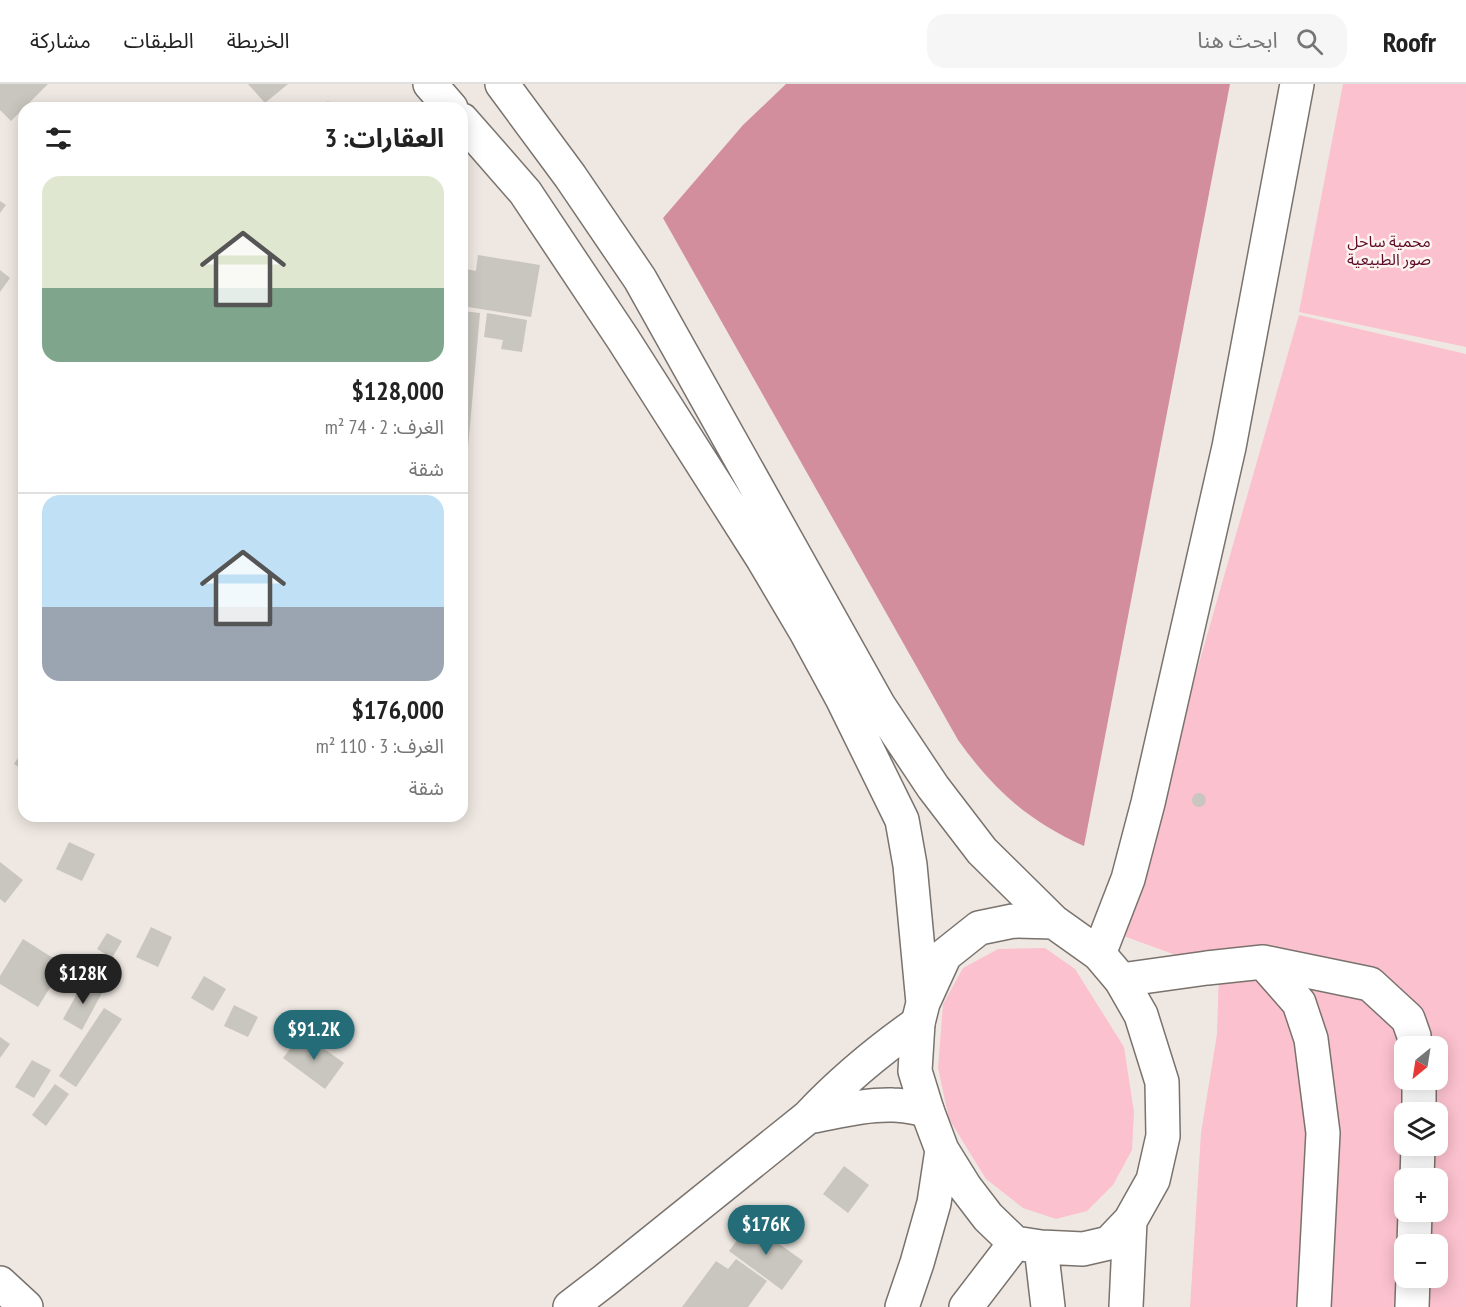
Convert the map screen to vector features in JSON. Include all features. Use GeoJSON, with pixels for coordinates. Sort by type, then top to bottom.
{"type":"FeatureCollection","features":[{"type":"Feature","properties":{"kind":"main road"},"geometry":{"type":"LineString","coordinates":[[430,84],[446,102]]}},
{"type":"Feature","properties":{"kind":"main road"},"geometry":{"type":"LineString","coordinates":[[468,127],[525,192],[623,339],[763,559],[843,700],[902,820],[910,865],[920,1013],[915,1071],[942,1150],[965,1187],[988,1217],[1028,1245],[1083,1250],[1109,1243],[1130,1221],[1153,1180],[1163,1136],[1161,1082],[1142,1015],[1121,980],[1099,954],[1054,921],[982,851],[933,787],[885,715],[640,279],[570,176],[502,84]]}},
{"type":"Feature","properties":{"kind":"main road"},"geometry":{"type":"LineString","coordinates":[[1099,954],[1128,879],[1148,803],[1229,447],[1297,84]]}},
{"type":"Feature","properties":{"kind":"main road"},"geometry":{"type":"LineString","coordinates":[[570,1307],[808,1117],[920,1013],[945,955],[979,928],[1013,921],[1054,921]]}},
{"type":"Feature","properties":{"kind":"main road"},"geometry":{"type":"LineString","coordinates":[[1121,980],[1263,962],[1370,984],[1408,1019],[1414,1036]]}},
{"type":"Feature","properties":{"kind":"main road"},"geometry":{"type":"LineString","coordinates":[[1263,962],[1299,1003],[1311,1039],[1323,1133],[1314,1307]]}},
{"type":"Feature","properties":{"kind":"main road"},"geometry":{"type":"LineString","coordinates":[[808,1117],[866,1106],[896,1104],[927,1110]]}},
{"type":"Feature","properties":{"kind":"main road"},"geometry":{"type":"LineString","coordinates":[[902,1307],[934,1203],[942,1150]]}},
{"type":"Feature","properties":{"kind":"main road"},"geometry":{"type":"LineString","coordinates":[[1126,1307],[1130,1221]]}},
{"type":"Feature","properties":{"kind":"main road"},"geometry":{"type":"LineString","coordinates":[[966,1307],[1028,1245]]}},
{"type":"Feature","properties":{"kind":"main road"},"geometry":{"type":"LineString","coordinates":[[1028,1245],[1048,1307]]}},
{"type":"Feature","properties":{"kind":"main road"},"geometry":{"type":"LineString","coordinates":[[0,1283],[26,1307]]}},
{"type":"Feature","properties":{"kind":"main road"},"geometry":{"type":"LineString","coordinates":[[1412,1307],[1413,1288]]}},
{"type":"Feature","properties":{"kind":"green space","name":"محمية ساحل صور الطبيعية"},"geometry":{"type":"Polygon","coordinates":[[[1343,84],[1466,84],[1466,347],[1299,312],[1343,84]]]}},
{"type":"Feature","properties":{"kind":"green space"},"geometry":{"type":"Polygon","coordinates":[[[1299,315],[1466,354],[1466,1307],[1190,1307],[1201,1133],[1217,1034],[1219,971],[1121,935],[1299,315]]]}},
{"type":"Feature","properties":{"kind":"green space"},"geometry":{"type":"Polygon","coordinates":[[[1045,948],[1075,969],[1124,1047],[1134,1112],[1132,1150],[1113,1185],[1087,1211],[1056,1219],[1023,1208],[986,1179],[949,1119],[938,1068],[943,1004],[963,968],[998,949],[1045,948]]]}},
{"type":"Feature","properties":{"kind":"shaded area"},"geometry":{"type":"Polygon","coordinates":[[[786,84],[1230,84],[1084,846],[1029,815],[999,789],[958,740],[663,218],[743,125],[786,84]]]}},
{"type":"Feature","properties":{"kind":"building"},"geometry":{"type":"Polygon","coordinates":[[[0,84],[48,84],[30,102],[18,102],[18,114],[11,121],[0,110],[0,84]]]}},
{"type":"Feature","properties":{"kind":"building"},"geometry":{"type":"Polygon","coordinates":[[[248,84],[288,84],[266,102],[248,84]]]}},
{"type":"Feature","properties":{"kind":"building"},"geometry":{"type":"Polygon","coordinates":[[[0,201],[6,205],[0,213],[0,201]]]}},
{"type":"Feature","properties":{"kind":"building"},"geometry":{"type":"Polygon","coordinates":[[[478,255],[540,265],[531,317],[468,307],[468,269],[476,271],[478,255]]]}},
{"type":"Feature","properties":{"kind":"building"},"geometry":{"type":"Polygon","coordinates":[[[0,270],[10,278],[0,292],[0,270]]]}},
{"type":"Feature","properties":{"kind":"building"},"geometry":{"type":"Polygon","coordinates":[[[468,312],[480,313],[468,448],[468,312]]]}},
{"type":"Feature","properties":{"kind":"building"},"geometry":{"type":"Polygon","coordinates":[[[487,313],[527,320],[522,352],[501,349],[503,340],[484,337],[487,313]]]}},
{"type":"Feature","properties":{"kind":"building"},"geometry":{"type":"Polygon","coordinates":[[[1196,793],[1202,793],[1206,800],[1202,807],[1196,807],[1192,803],[1192,797],[1196,793]]]}},
{"type":"Feature","properties":{"kind":"building"},"geometry":{"type":"Polygon","coordinates":[[[69,842],[95,854],[82,881],[56,869],[69,842]]]}},
{"type":"Feature","properties":{"kind":"building"},"geometry":{"type":"Polygon","coordinates":[[[0,862],[23,880],[5,903],[0,899],[0,862]]]}},
{"type":"Feature","properties":{"kind":"building"},"geometry":{"type":"Polygon","coordinates":[[[151,927],[172,937],[158,967],[136,957],[151,927]]]}},
{"type":"Feature","properties":{"kind":"building"},"geometry":{"type":"Polygon","coordinates":[[[107,933],[122,941],[112,958],[97,949],[107,933]]]}},
{"type":"Feature","properties":{"kind":"building"},"geometry":{"type":"Polygon","coordinates":[[[23,939],[64,965],[38,1007],[0,984],[0,976],[23,939]]]}},
{"type":"Feature","properties":{"kind":"building"},"geometry":{"type":"Polygon","coordinates":[[[204,976],[226,989],[213,1011],[191,998],[204,976]]]}},
{"type":"Feature","properties":{"kind":"building"},"geometry":{"type":"Polygon","coordinates":[[[84,981],[103,991],[82,1030],[63,1019],[84,981]]]}},
{"type":"Feature","properties":{"kind":"building"},"geometry":{"type":"Polygon","coordinates":[[[234,1005],[258,1017],[248,1037],[224,1026],[234,1005]]]}},
{"type":"Feature","properties":{"kind":"building"},"geometry":{"type":"Polygon","coordinates":[[[104,1008],[122,1019],[76,1087],[59,1076],[104,1008]]]}},
{"type":"Feature","properties":{"kind":"building"},"geometry":{"type":"Polygon","coordinates":[[[302,1033],[344,1063],[325,1089],[283,1058],[302,1033]]]}},
{"type":"Feature","properties":{"kind":"building"},"geometry":{"type":"Polygon","coordinates":[[[0,1037],[10,1044],[0,1058],[0,1037]]]}},
{"type":"Feature","properties":{"kind":"building"},"geometry":{"type":"Polygon","coordinates":[[[32,1060],[51,1070],[34,1098],[15,1087],[32,1060]]]}},
{"type":"Feature","properties":{"kind":"building"},"geometry":{"type":"Polygon","coordinates":[[[55,1084],[69,1094],[46,1126],[32,1115],[55,1084]]]}},
{"type":"Feature","properties":{"kind":"building"},"geometry":{"type":"Polygon","coordinates":[[[844,1166],[869,1185],[848,1213],[823,1194],[844,1166]]]}},
{"type":"Feature","properties":{"kind":"building"},"geometry":{"type":"Polygon","coordinates":[[[750,1223],[803,1261],[782,1290],[729,1251],[750,1223]]]}},
{"type":"Feature","properties":{"kind":"building"},"geometry":{"type":"Polygon","coordinates":[[[736,1259],[767,1281],[748,1307],[682,1307],[716,1261],[728,1269],[736,1259]]]}}]}
